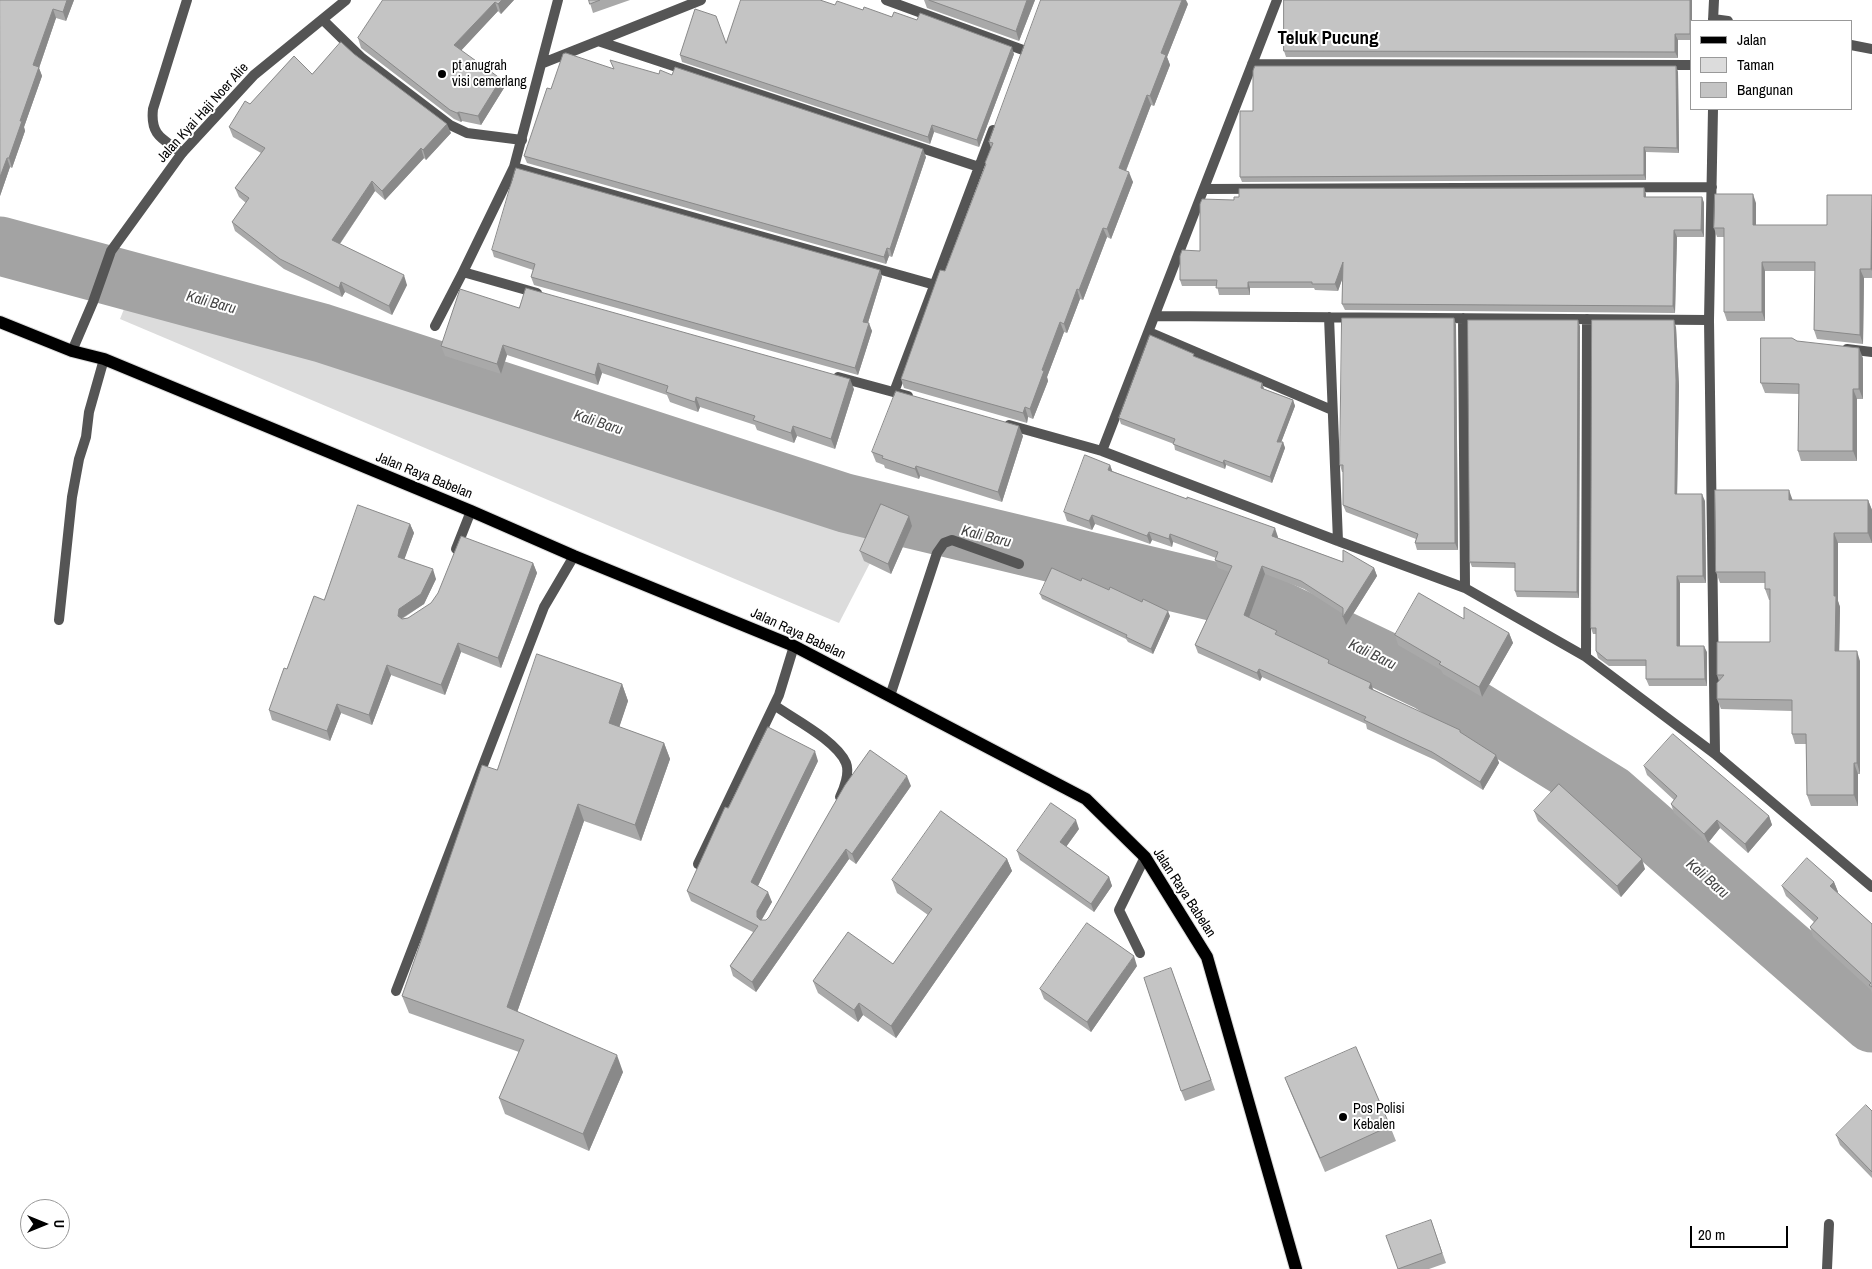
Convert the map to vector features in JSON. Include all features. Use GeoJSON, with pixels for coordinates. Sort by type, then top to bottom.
{"type":"FeatureCollection","features":[{"type":"Feature","properties":{"kind":"main road","name":"Jalan Raya Babelan"},"geometry":{"type":"LineString","coordinates":[[0,322],[72,350],[104,359],[794,646],[1086,800],[1145,857],[1206,957],[1296,1269]]}},
{"type":"Feature","properties":{"kind":"street"},"geometry":{"type":"LineString","coordinates":[[182,153],[158,136],[152,123],[153,109],[187,0]]}},
{"type":"Feature","properties":{"kind":"street","name":"Jalan Kyai Haji Noer Alie"},"geometry":{"type":"LineString","coordinates":[[72,350],[93,302],[110,251],[182,153],[254,75],[346,0]]}},
{"type":"Feature","properties":{"kind":"street"},"geometry":{"type":"LineString","coordinates":[[435,326],[514,167],[558,0]]}},
{"type":"Feature","properties":{"kind":"street"},"geometry":{"type":"LineString","coordinates":[[542,63],[701,0]]}},
{"type":"Feature","properties":{"kind":"street"},"geometry":{"type":"LineString","coordinates":[[1102,451],[1277,0]]}},
{"type":"Feature","properties":{"kind":"street"},"geometry":{"type":"LineString","coordinates":[[1714,0],[1714,20]]}},
{"type":"Feature","properties":{"kind":"street"},"geometry":{"type":"LineString","coordinates":[[891,1],[1023,50]]}},
{"type":"Feature","properties":{"kind":"street"},"geometry":{"type":"LineString","coordinates":[[323,20],[362,58],[450,125],[467,133],[522,140]]}},
{"type":"Feature","properties":{"kind":"street"},"geometry":{"type":"LineString","coordinates":[[598,41],[979,167]]}},
{"type":"Feature","properties":{"kind":"street"},"geometry":{"type":"LineString","coordinates":[[1852,45],[1872,49]]}},
{"type":"Feature","properties":{"kind":"street"},"geometry":{"type":"LineString","coordinates":[[1252,64],[1690,65]]}},
{"type":"Feature","properties":{"kind":"street"},"geometry":{"type":"LineString","coordinates":[[1712,110],[1709,320],[1715,754]]}},
{"type":"Feature","properties":{"kind":"street"},"geometry":{"type":"LineString","coordinates":[[894,392],[996,122]]}},
{"type":"Feature","properties":{"kind":"street"},"geometry":{"type":"LineString","coordinates":[[514,167],[935,285]]}},
{"type":"Feature","properties":{"kind":"street"},"geometry":{"type":"LineString","coordinates":[[1204,189],[1712,188]]}},
{"type":"Feature","properties":{"kind":"street"},"geometry":{"type":"LineString","coordinates":[[463,272],[549,296]]}},
{"type":"Feature","properties":{"kind":"street"},"geometry":{"type":"LineString","coordinates":[[1155,316],[1709,320]]}},
{"type":"Feature","properties":{"kind":"street"},"geometry":{"type":"LineString","coordinates":[[1329,317],[1338,542]]}},
{"type":"Feature","properties":{"kind":"street"},"geometry":{"type":"LineString","coordinates":[[1463,318],[1465,588]]}},
{"type":"Feature","properties":{"kind":"street"},"geometry":{"type":"LineString","coordinates":[[1586,657],[1587,319]]}},
{"type":"Feature","properties":{"kind":"street"},"geometry":{"type":"LineString","coordinates":[[1149,332],[1332,410]]}},
{"type":"Feature","properties":{"kind":"street"},"geometry":{"type":"LineString","coordinates":[[1837,348],[1872,352]]}},
{"type":"Feature","properties":{"kind":"street"},"geometry":{"type":"LineString","coordinates":[[59,620],[72,498],[79,459],[86,437],[89,412],[104,359]]}},
{"type":"Feature","properties":{"kind":"street"},"geometry":{"type":"LineString","coordinates":[[827,374],[922,400]]}},
{"type":"Feature","properties":{"kind":"street"},"geometry":{"type":"LineString","coordinates":[[998,422],[1102,451],[1338,542],[1465,588],[1586,657],[1715,754],[1872,887]]}},
{"type":"Feature","properties":{"kind":"street"},"geometry":{"type":"LineString","coordinates":[[452,558],[471,511]]}},
{"type":"Feature","properties":{"kind":"street"},"geometry":{"type":"LineString","coordinates":[[890,696],[937,553],[944,542],[952,540],[1019,564]]}},
{"type":"Feature","properties":{"kind":"street"},"geometry":{"type":"LineString","coordinates":[[396,991],[544,607],[574,556]]}},
{"type":"Feature","properties":{"kind":"street"},"geometry":{"type":"LineString","coordinates":[[698,864],[779,695],[794,646]]}},
{"type":"Feature","properties":{"kind":"street"},"geometry":{"type":"LineString","coordinates":[[774,705],[834,745],[847,765],[845,788],[835,805]]}},
{"type":"Feature","properties":{"kind":"street"},"geometry":{"type":"LineString","coordinates":[[1140,953],[1119,910],[1145,857]]}},
{"type":"Feature","properties":{"kind":"street"},"geometry":{"type":"LineString","coordinates":[[1827,1269],[1829,1224]]}},
{"type":"Feature","properties":{"kind":"green space"},"geometry":{"type":"Polygon","coordinates":[[[130,294],[885,534],[839,623],[120,319],[130,294]]]}},
{"type":"Feature","properties":{"kind":"building"},"geometry":{"type":"Polygon","coordinates":[[[0,0],[67,0],[63,12],[53,9],[33,65],[39,67],[20,121],[22,121],[0,177],[0,0]]]}},
{"type":"Feature","properties":{"kind":"building","name":"pt anugrah visi cemerlang"},"geometry":{"type":"Polygon","coordinates":[[[383,0],[502,0],[498,4],[495,2],[454,45],[501,79],[478,116],[450,110],[358,38],[383,0]]]}},
{"type":"Feature","properties":{"kind":"building"},"geometry":{"type":"Polygon","coordinates":[[[589,0],[600,0],[590,4],[589,0]]]}},
{"type":"Feature","properties":{"kind":"building"},"geometry":{"type":"Polygon","coordinates":[[[741,0],[820,0],[835,5],[837,1],[863,10],[864,7],[892,17],[894,12],[917,20],[920,13],[1012,47],[977,140],[932,125],[928,137],[680,55],[695,9],[716,16],[726,43],[741,0]]]}},
{"type":"Feature","properties":{"kind":"building"},"geometry":{"type":"Polygon","coordinates":[[[929,0],[1027,0],[1016,31],[929,0]]]}},
{"type":"Feature","properties":{"kind":"building"},"geometry":{"type":"Polygon","coordinates":[[[1041,0],[1182,0],[1161,53],[1166,55],[1150,96],[1147,95],[1119,168],[1129,172],[1107,229],[1103,228],[1064,324],[1060,322],[1030,409],[1025,407],[1023,413],[901,379],[940,270],[945,271],[986,164],[993,143],[989,142],[1041,0]]]}},
{"type":"Feature","properties":{"kind":"building"},"geometry":{"type":"Polygon","coordinates":[[[1284,0],[1690,0],[1690,34],[1675,34],[1675,52],[1284,51],[1284,0]]]}},
{"type":"Feature","properties":{"kind":"building"},"geometry":{"type":"Polygon","coordinates":[[[341,42],[354,54],[447,124],[423,150],[421,148],[382,191],[372,181],[332,240],[404,275],[389,306],[341,282],[339,288],[280,259],[232,222],[249,198],[235,188],[265,148],[229,127],[245,101],[250,104],[294,56],[312,74],[341,42]]]}},
{"type":"Feature","properties":{"kind":"building"},"geometry":{"type":"Polygon","coordinates":[[[566,53],[614,69],[610,60],[659,74],[660,70],[672,75],[675,67],[923,149],[890,249],[887,248],[884,257],[524,156],[547,88],[551,89],[563,54],[566,53]]]}},
{"type":"Feature","properties":{"kind":"building"},"geometry":{"type":"Polygon","coordinates":[[[1255,66],[1676,66],[1677,148],[1644,147],[1644,175],[1240,177],[1240,111],[1253,111],[1253,71],[1255,66]]]}},
{"type":"Feature","properties":{"kind":"building"},"geometry":{"type":"Polygon","coordinates":[[[516,168],[880,270],[863,322],[869,323],[855,368],[531,277],[535,264],[492,250],[516,168]]]}},
{"type":"Feature","properties":{"kind":"building"},"geometry":{"type":"Polygon","coordinates":[[[1644,188],[1644,197],[1702,197],[1701,230],[1674,230],[1673,306],[1342,304],[1343,262],[1335,284],[1248,282],[1248,288],[1216,288],[1217,280],[1180,280],[1180,256],[1182,250],[1200,251],[1200,204],[1202,199],[1234,200],[1234,197],[1239,197],[1239,189],[1644,188]]]}},
{"type":"Feature","properties":{"kind":"building"},"geometry":{"type":"Polygon","coordinates":[[[1715,194],[1753,194],[1753,225],[1827,225],[1827,195],[1872,195],[1871,269],[1860,269],[1860,335],[1814,330],[1815,262],[1762,262],[1762,312],[1724,312],[1724,228],[1714,228],[1715,194]]]}},
{"type":"Feature","properties":{"kind":"building"},"geometry":{"type":"Polygon","coordinates":[[[526,288],[850,379],[831,439],[793,426],[791,433],[753,420],[755,416],[696,397],[695,402],[666,392],[668,386],[598,363],[595,375],[503,345],[497,364],[441,346],[460,289],[519,308],[526,288]]]}},
{"type":"Feature","properties":{"kind":"building"},"geometry":{"type":"Polygon","coordinates":[[[1342,318],[1454,318],[1455,543],[1415,543],[1418,534],[1343,505],[1343,465],[1340,465],[1342,318]]]}},
{"type":"Feature","properties":{"kind":"building"},"geometry":{"type":"Polygon","coordinates":[[[1468,320],[1578,320],[1577,592],[1515,591],[1515,563],[1470,562],[1468,320]]]}},
{"type":"Feature","properties":{"kind":"building"},"geometry":{"type":"Polygon","coordinates":[[[1592,320],[1674,320],[1676,380],[1675,494],[1702,494],[1703,576],[1677,576],[1677,646],[1704,646],[1705,679],[1646,679],[1646,660],[1607,660],[1596,651],[1596,628],[1591,628],[1592,320]]]}},
{"type":"Feature","properties":{"kind":"building"},"geometry":{"type":"Polygon","coordinates":[[[1150,335],[1194,354],[1193,356],[1262,383],[1261,388],[1293,400],[1277,442],[1283,442],[1270,477],[1224,460],[1223,463],[1173,444],[1175,439],[1119,418],[1150,335]]]}},
{"type":"Feature","properties":{"kind":"building"},"geometry":{"type":"Polygon","coordinates":[[[1761,338],[1792,338],[1797,341],[1859,348],[1859,389],[1853,389],[1853,451],[1798,451],[1799,384],[1761,383],[1761,338]]]}},
{"type":"Feature","properties":{"kind":"building"},"geometry":{"type":"Polygon","coordinates":[[[896,391],[1019,426],[998,492],[916,466],[915,469],[882,458],[883,456],[872,452],[896,391]]]}},
{"type":"Feature","properties":{"kind":"building"},"geometry":{"type":"Polygon","coordinates":[[[1085,455],[1110,465],[1108,470],[1275,528],[1272,536],[1343,562],[1343,550],[1374,568],[1343,617],[1343,608],[1301,581],[1262,566],[1244,615],[1277,631],[1275,634],[1329,660],[1328,663],[1371,683],[1369,688],[1460,730],[1460,732],[1496,755],[1480,782],[1432,752],[1364,720],[1366,717],[1259,669],[1257,673],[1195,645],[1232,566],[1215,560],[1218,552],[1170,534],[1169,539],[1149,532],[1147,536],[1092,515],[1089,521],[1064,512],[1085,455]]]}},
{"type":"Feature","properties":{"kind":"building"},"geometry":{"type":"Polygon","coordinates":[[[1715,490],[1789,490],[1789,500],[1868,500],[1868,533],[1834,533],[1835,651],[1857,651],[1857,763],[1854,763],[1854,795],[1807,795],[1806,734],[1792,734],[1792,700],[1717,699],[1717,683],[1724,675],[1717,675],[1717,642],[1770,642],[1770,589],[1765,589],[1765,572],[1716,572],[1715,490]]]}},
{"type":"Feature","properties":{"kind":"building"},"geometry":{"type":"Polygon","coordinates":[[[881,504],[909,516],[888,564],[860,551],[881,504]]]}},
{"type":"Feature","properties":{"kind":"building"},"geometry":{"type":"Polygon","coordinates":[[[358,505],[410,524],[398,557],[433,569],[421,594],[399,609],[398,616],[402,619],[408,618],[431,603],[438,593],[461,536],[533,563],[498,658],[458,643],[441,685],[387,665],[369,715],[337,704],[327,731],[269,710],[284,668],[287,669],[314,596],[324,600],[358,505]]]}},
{"type":"Feature","properties":{"kind":"building"},"geometry":{"type":"Polygon","coordinates":[[[1052,568],[1081,581],[1082,578],[1109,590],[1110,587],[1142,602],[1143,599],[1168,611],[1151,649],[1126,637],[1127,635],[1040,594],[1052,568]]]}},
{"type":"Feature","properties":{"kind":"building"},"geometry":{"type":"Polygon","coordinates":[[[1419,593],[1464,619],[1464,607],[1509,633],[1479,687],[1395,635],[1419,593]]]}},
{"type":"Feature","properties":{"kind":"building"},"geometry":{"type":"Polygon","coordinates":[[[537,654],[622,684],[609,723],[664,743],[635,825],[578,804],[507,1007],[617,1055],[583,1134],[499,1098],[524,1040],[402,996],[482,765],[497,770],[537,654]]]}},
{"type":"Feature","properties":{"kind":"building"},"geometry":{"type":"Polygon","coordinates":[[[768,727],[815,751],[751,882],[768,892],[757,911],[757,917],[760,920],[766,920],[769,917],[845,785],[870,750],[907,776],[852,854],[846,849],[752,982],[730,966],[758,926],[687,891],[725,807],[728,808],[768,727]]]}},
{"type":"Feature","properties":{"kind":"building"},"geometry":{"type":"Polygon","coordinates":[[[1673,734],[1769,816],[1745,844],[1717,820],[1704,834],[1671,804],[1677,796],[1644,766],[1673,734]]]}},
{"type":"Feature","properties":{"kind":"building"},"geometry":{"type":"Polygon","coordinates":[[[1559,784],[1642,859],[1617,886],[1534,811],[1559,784]]]}},
{"type":"Feature","properties":{"kind":"building"},"geometry":{"type":"Polygon","coordinates":[[[1051,803],[1076,820],[1060,842],[1109,877],[1091,904],[1017,851],[1051,803]]]}},
{"type":"Feature","properties":{"kind":"building"},"geometry":{"type":"Polygon","coordinates":[[[941,811],[1007,859],[891,1026],[859,1003],[854,1010],[813,981],[848,932],[893,964],[932,909],[892,880],[941,811]]]}},
{"type":"Feature","properties":{"kind":"building"},"geometry":{"type":"Polygon","coordinates":[[[1807,858],[1834,882],[1830,886],[1872,924],[1872,987],[1869,985],[1871,983],[1810,927],[1818,918],[1782,886],[1807,858]]]}},
{"type":"Feature","properties":{"kind":"building"},"geometry":{"type":"Polygon","coordinates":[[[1087,923],[1134,956],[1087,1022],[1040,989],[1087,923]]]}},
{"type":"Feature","properties":{"kind":"building"},"geometry":{"type":"Polygon","coordinates":[[[1171,968],[1211,1080],[1181,1091],[1144,978],[1171,968]]]}},
{"type":"Feature","properties":{"kind":"building","name":"Pos Polisi Kebalen"},"geometry":{"type":"Polygon","coordinates":[[[1356,1047],[1390,1126],[1320,1158],[1285,1078],[1356,1047]]]}},
{"type":"Feature","properties":{"kind":"building"},"geometry":{"type":"Polygon","coordinates":[[[1866,1105],[1872,1111],[1872,1172],[1836,1135],[1866,1105]]]}},
{"type":"Feature","properties":{"kind":"building"},"geometry":{"type":"Polygon","coordinates":[[[1431,1220],[1442,1253],[1398,1269],[1386,1236],[1431,1220]]]}},
{"type":"Feature","properties":{"kind":"waterway","name":"Kali Baru"},"geometry":{"type":"LineString","coordinates":[[0,246],[322,333],[845,503],[1266,604],[1429,682],[1610,794],[1872,1023]]}},
{"type":"Feature","properties":{"kind":"place","name":"pt anugrah visi cemerlang"},"geometry":{"type":"Point","coordinates":[442,74]}},
{"type":"Feature","properties":{"kind":"place","name":"Pos Polisi Kebalen"},"geometry":{"type":"Point","coordinates":[1343,1117]}},
{"type":"Feature","properties":{"kind":"district","name":"Teluk Pucung"},"geometry":{"type":"Point","coordinates":[1328,39]}}]}
